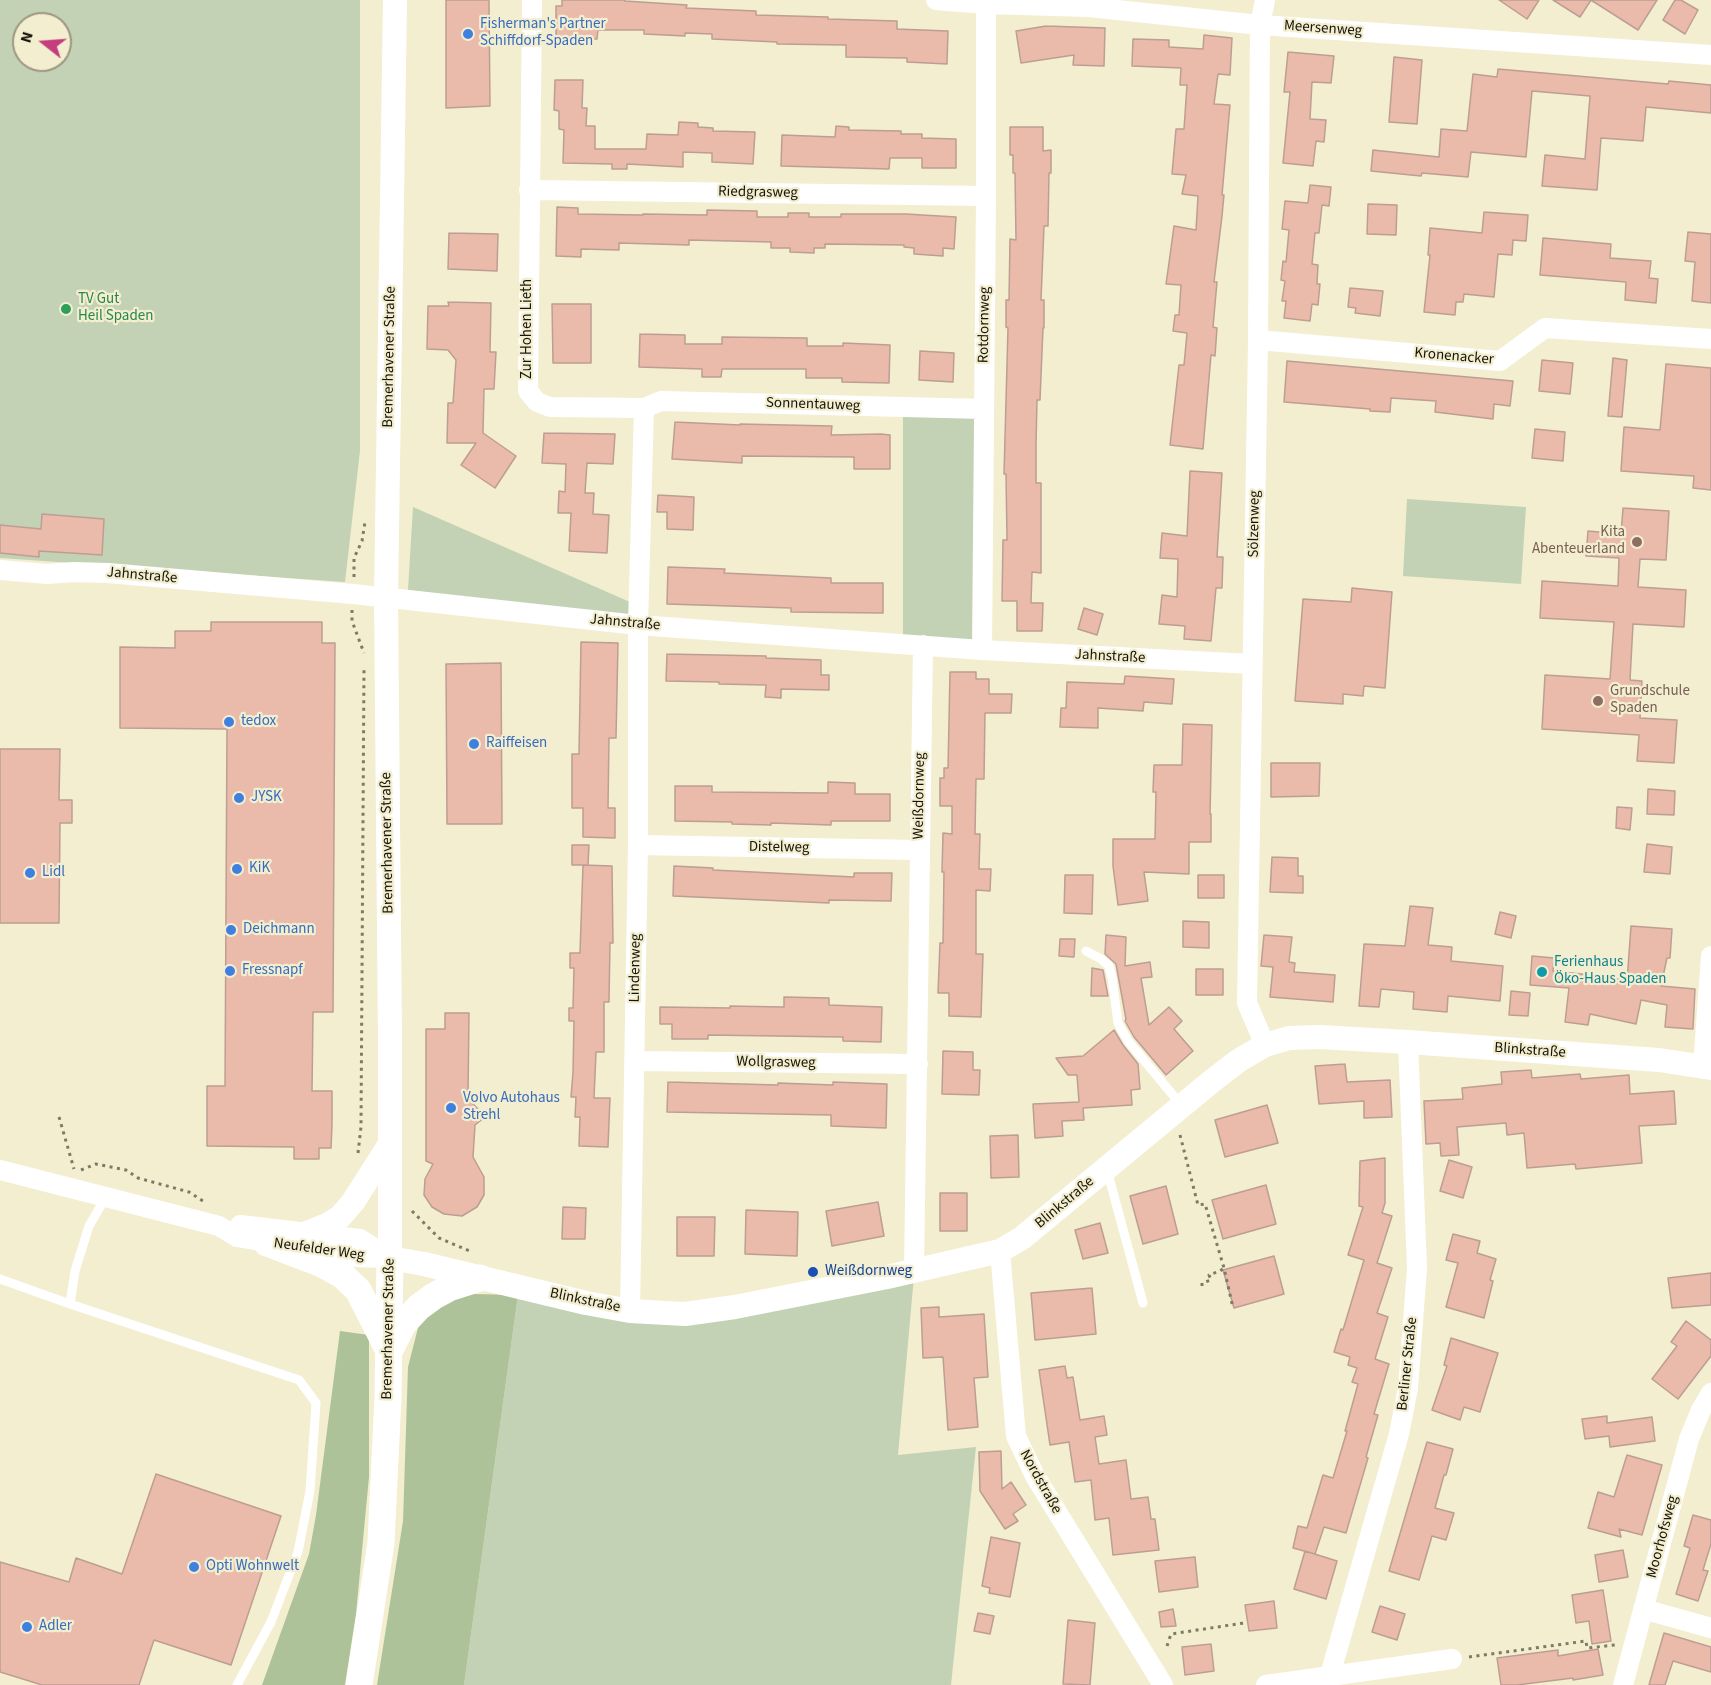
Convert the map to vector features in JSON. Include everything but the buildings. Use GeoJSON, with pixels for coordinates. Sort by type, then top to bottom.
{"type":"FeatureCollection","features":[{"type":"Feature","properties":{"kind":"main road"},"geometry":{"type":"LineString","coordinates":[[267,1243],[322,1264],[342,1275],[358,1290],[389,1351]]}},
{"type":"Feature","properties":{"kind":"main road","name":"Bremerhavener Straße"},"geometry":{"type":"LineString","coordinates":[[359,1685],[381,1543],[389,1351],[390,1258]]}},
{"type":"Feature","properties":{"kind":"main road"},"geometry":{"type":"LineString","coordinates":[[389,1351],[403,1324],[419,1307],[449,1288],[480,1278]]}},
{"type":"Feature","properties":{"kind":"street","name":"Bremerhavener Straße"},"geometry":{"type":"LineString","coordinates":[[390,1258],[386,597],[395,0]]}},
{"type":"Feature","properties":{"kind":"street","name":"Zur Hohen Lieth"},"geometry":{"type":"LineString","coordinates":[[532,0],[528,391],[537,402],[550,407],[644,408]]}},
{"type":"Feature","properties":{"kind":"street","name":"Meersenweg"},"geometry":{"type":"LineString","coordinates":[[936,0],[1089,7],[1260,25],[1711,55]]}},
{"type":"Feature","properties":{"kind":"street","name":"Sölzenweg"},"geometry":{"type":"LineString","coordinates":[[1264,0],[1260,25],[1258,340],[1246,1003],[1266,1045]]}},
{"type":"Feature","properties":{"kind":"street","name":"Rotdornweg"},"geometry":{"type":"LineString","coordinates":[[982,650],[987,196],[986,2]]}},
{"type":"Feature","properties":{"kind":"street","name":"Riedgrasweg"},"geometry":{"type":"LineString","coordinates":[[529,190],[987,196]]}},
{"type":"Feature","properties":{"kind":"street","name":"Kronenacker"},"geometry":{"type":"LineString","coordinates":[[1258,340],[1500,361],[1545,328],[1711,339]]}},
{"type":"Feature","properties":{"kind":"street","name":"Sonnentauweg"},"geometry":{"type":"LineString","coordinates":[[644,408],[662,401],[984,409]]}},
{"type":"Feature","properties":{"kind":"street"},"geometry":{"type":"LineString","coordinates":[[638,625],[644,408]]}},
{"type":"Feature","properties":{"kind":"street","name":"Jahnstraße"},"geometry":{"type":"LineString","coordinates":[[0,570],[46,574],[108,573],[353,594],[638,625],[982,650],[1252,664]]}},
{"type":"Feature","properties":{"kind":"street","name":"Lindenweg"},"geometry":{"type":"LineString","coordinates":[[630,1311],[638,845],[638,625]]}},
{"type":"Feature","properties":{"kind":"street","name":"Weißdornweg"},"geometry":{"type":"LineString","coordinates":[[914,1271],[923,645]]}},
{"type":"Feature","properties":{"kind":"street","name":"Distelweg"},"geometry":{"type":"LineString","coordinates":[[638,845],[920,850]]}},
{"type":"Feature","properties":{"kind":"street"},"geometry":{"type":"LineString","coordinates":[[1707,1067],[1711,956]]}},
{"type":"Feature","properties":{"kind":"street","name":"Blinkstraße"},"geometry":{"type":"LineString","coordinates":[[390,1258],[630,1311],[686,1314],[914,1271],[1000,1251],[1022,1238],[1238,1061],[1266,1045],[1289,1038],[1318,1037],[1408,1042],[1659,1060],[1707,1067]]}},
{"type":"Feature","properties":{"kind":"street","name":"Berliner Straße"},"geometry":{"type":"LineString","coordinates":[[1330,1675],[1399,1434],[1408,1388],[1417,1268],[1408,1042]]}},
{"type":"Feature","properties":{"kind":"street","name":"Wollgrasweg"},"geometry":{"type":"LineString","coordinates":[[634,1061],[918,1064]]}},
{"type":"Feature","properties":{"kind":"street"},"geometry":{"type":"LineString","coordinates":[[307,1233],[327,1226],[340,1217],[353,1202],[390,1144]]}},
{"type":"Feature","properties":{"kind":"street","name":"Neufelder Weg"},"geometry":{"type":"LineString","coordinates":[[0,1170],[219,1226],[237,1237],[353,1257],[390,1258]]}},
{"type":"Feature","properties":{"kind":"street","name":"Neufelder Weg"},"geometry":{"type":"LineString","coordinates":[[219,1226],[235,1224],[360,1239],[390,1258]]}},
{"type":"Feature","properties":{"kind":"street","name":"Nordstraße"},"geometry":{"type":"LineString","coordinates":[[1000,1251],[1016,1436],[1035,1476],[1163,1685]]}},
{"type":"Feature","properties":{"kind":"street","name":"Moorhofsweg"},"geometry":{"type":"LineString","coordinates":[[1623,1685],[1689,1439],[1711,1393]]}},
{"type":"Feature","properties":{"kind":"street"},"geometry":{"type":"LineString","coordinates":[[1643,1609],[1711,1628]]}},
{"type":"Feature","properties":{"kind":"street"},"geometry":{"type":"LineString","coordinates":[[1266,1685],[1452,1659]]}},
{"type":"Feature","properties":{"kind":"lane"},"geometry":{"type":"LineString","coordinates":[[1086,951],[1109,966],[1118,1023],[1128,1041],[1178,1109]]}},
{"type":"Feature","properties":{"kind":"lane"},"geometry":{"type":"LineString","coordinates":[[1107,1168],[1143,1303]]}},
{"type":"Feature","properties":{"kind":"lane"},"geometry":{"type":"LineString","coordinates":[[70,1304],[75,1271],[89,1226],[106,1197]]}},
{"type":"Feature","properties":{"kind":"lane"},"geometry":{"type":"LineString","coordinates":[[0,1279],[299,1380],[316,1403],[310,1491],[298,1552],[272,1622],[237,1685]]}},
{"type":"Feature","properties":{"kind":"path"},"geometry":{"type":"LineString","coordinates":[[353,594],[352,621],[364,652],[361,1115],[358,1157]]}},
{"type":"Feature","properties":{"kind":"path"},"geometry":{"type":"LineString","coordinates":[[1178,1109],[1198,1205],[1205,1204],[1233,1308]]}},
{"type":"Feature","properties":{"kind":"path"},"geometry":{"type":"LineString","coordinates":[[59,1117],[74,1171]]}},
{"type":"Feature","properties":{"kind":"path"},"geometry":{"type":"LineString","coordinates":[[64,1168],[74,1171],[85,1170],[96,1164],[126,1170],[138,1178],[189,1192],[206,1203]]}},
{"type":"Feature","properties":{"kind":"path"},"geometry":{"type":"LineString","coordinates":[[390,1210],[411,1210],[439,1238],[485,1258],[480,1278]]}},
{"type":"Feature","properties":{"kind":"path"},"geometry":{"type":"LineString","coordinates":[[1202,1286],[1202,1283],[1211,1280],[1209,1275],[1224,1268]]}},
{"type":"Feature","properties":{"kind":"path"},"geometry":{"type":"LineString","coordinates":[[1167,1646],[1171,1634],[1244,1623]]}},
{"type":"Feature","properties":{"kind":"path"},"geometry":{"type":"LineString","coordinates":[[1452,1659],[1586,1641],[1587,1648],[1634,1642]]}},
{"type":"Feature","properties":{"kind":"green space"},"geometry":{"type":"Polygon","coordinates":[[[0,0],[360,0],[360,451],[345,582],[0,558],[0,0]]]}},
{"type":"Feature","properties":{"kind":"green space"},"geometry":{"type":"Polygon","coordinates":[[[903,416],[976,416],[975,643],[903,640],[903,416]]]}},
{"type":"Feature","properties":{"kind":"green space"},"geometry":{"type":"Polygon","coordinates":[[[1407,499],[1526,507],[1521,584],[1403,576],[1407,499]]]}},
{"type":"Feature","properties":{"kind":"green space"},"geometry":{"type":"Polygon","coordinates":[[[413,507],[630,602],[630,618],[408,590],[413,507]]]}},
{"type":"Feature","properties":{"kind":"green space"},"geometry":{"type":"Polygon","coordinates":[[[914,1276],[898,1455],[976,1447],[951,1685],[464,1685],[518,1295],[629,1321],[914,1276]]]}},
{"type":"Feature","properties":{"kind":"green space"},"geometry":{"type":"Polygon","coordinates":[[[474,1294],[518,1295],[464,1685],[377,1685],[403,1521],[408,1367],[419,1324],[443,1302],[474,1294]]]}},
{"type":"Feature","properties":{"kind":"green space"},"geometry":{"type":"Polygon","coordinates":[[[340,1331],[369,1335],[369,1477],[356,1614],[345,1685],[262,1685],[309,1554],[340,1331]]]}},
{"type":"Feature","properties":{"kind":"place","name":"Fisherman's Partner Schiffdorf-Spaden"},"geometry":{"type":"Point","coordinates":[468,34]}},
{"type":"Feature","properties":{"kind":"place","name":"TV Gut Heil Spaden"},"geometry":{"type":"Point","coordinates":[66,309]}},
{"type":"Feature","properties":{"kind":"place","name":"Kita Abenteuerland"},"geometry":{"type":"Point","coordinates":[1637,542]}},
{"type":"Feature","properties":{"kind":"place","name":"Grundschule Spaden"},"geometry":{"type":"Point","coordinates":[1598,701]}},
{"type":"Feature","properties":{"kind":"place","name":"tedox"},"geometry":{"type":"Point","coordinates":[229,722]}},
{"type":"Feature","properties":{"kind":"place","name":"Raiffeisen"},"geometry":{"type":"Point","coordinates":[474,744]}},
{"type":"Feature","properties":{"kind":"place","name":"JYSK"},"geometry":{"type":"Point","coordinates":[239,798]}},
{"type":"Feature","properties":{"kind":"place","name":"KiK"},"geometry":{"type":"Point","coordinates":[237,869]}},
{"type":"Feature","properties":{"kind":"place","name":"Lidl"},"geometry":{"type":"Point","coordinates":[30,873]}},
{"type":"Feature","properties":{"kind":"place","name":"Deichmann"},"geometry":{"type":"Point","coordinates":[231,930]}},
{"type":"Feature","properties":{"kind":"place","name":"Fressnapf"},"geometry":{"type":"Point","coordinates":[230,971]}},
{"type":"Feature","properties":{"kind":"place","name":"Ferienhaus Öko-Haus Spaden"},"geometry":{"type":"Point","coordinates":[1542,972]}},
{"type":"Feature","properties":{"kind":"place","name":"Volvo Autohaus Strehl"},"geometry":{"type":"Point","coordinates":[451,1108]}},
{"type":"Feature","properties":{"kind":"place","name":"Weißdornweg"},"geometry":{"type":"Point","coordinates":[813,1272]}},
{"type":"Feature","properties":{"kind":"place","name":"Opti Wohnwelt"},"geometry":{"type":"Point","coordinates":[194,1567]}},
{"type":"Feature","properties":{"kind":"place","name":"Adler"},"geometry":{"type":"Point","coordinates":[27,1627]}}]}
